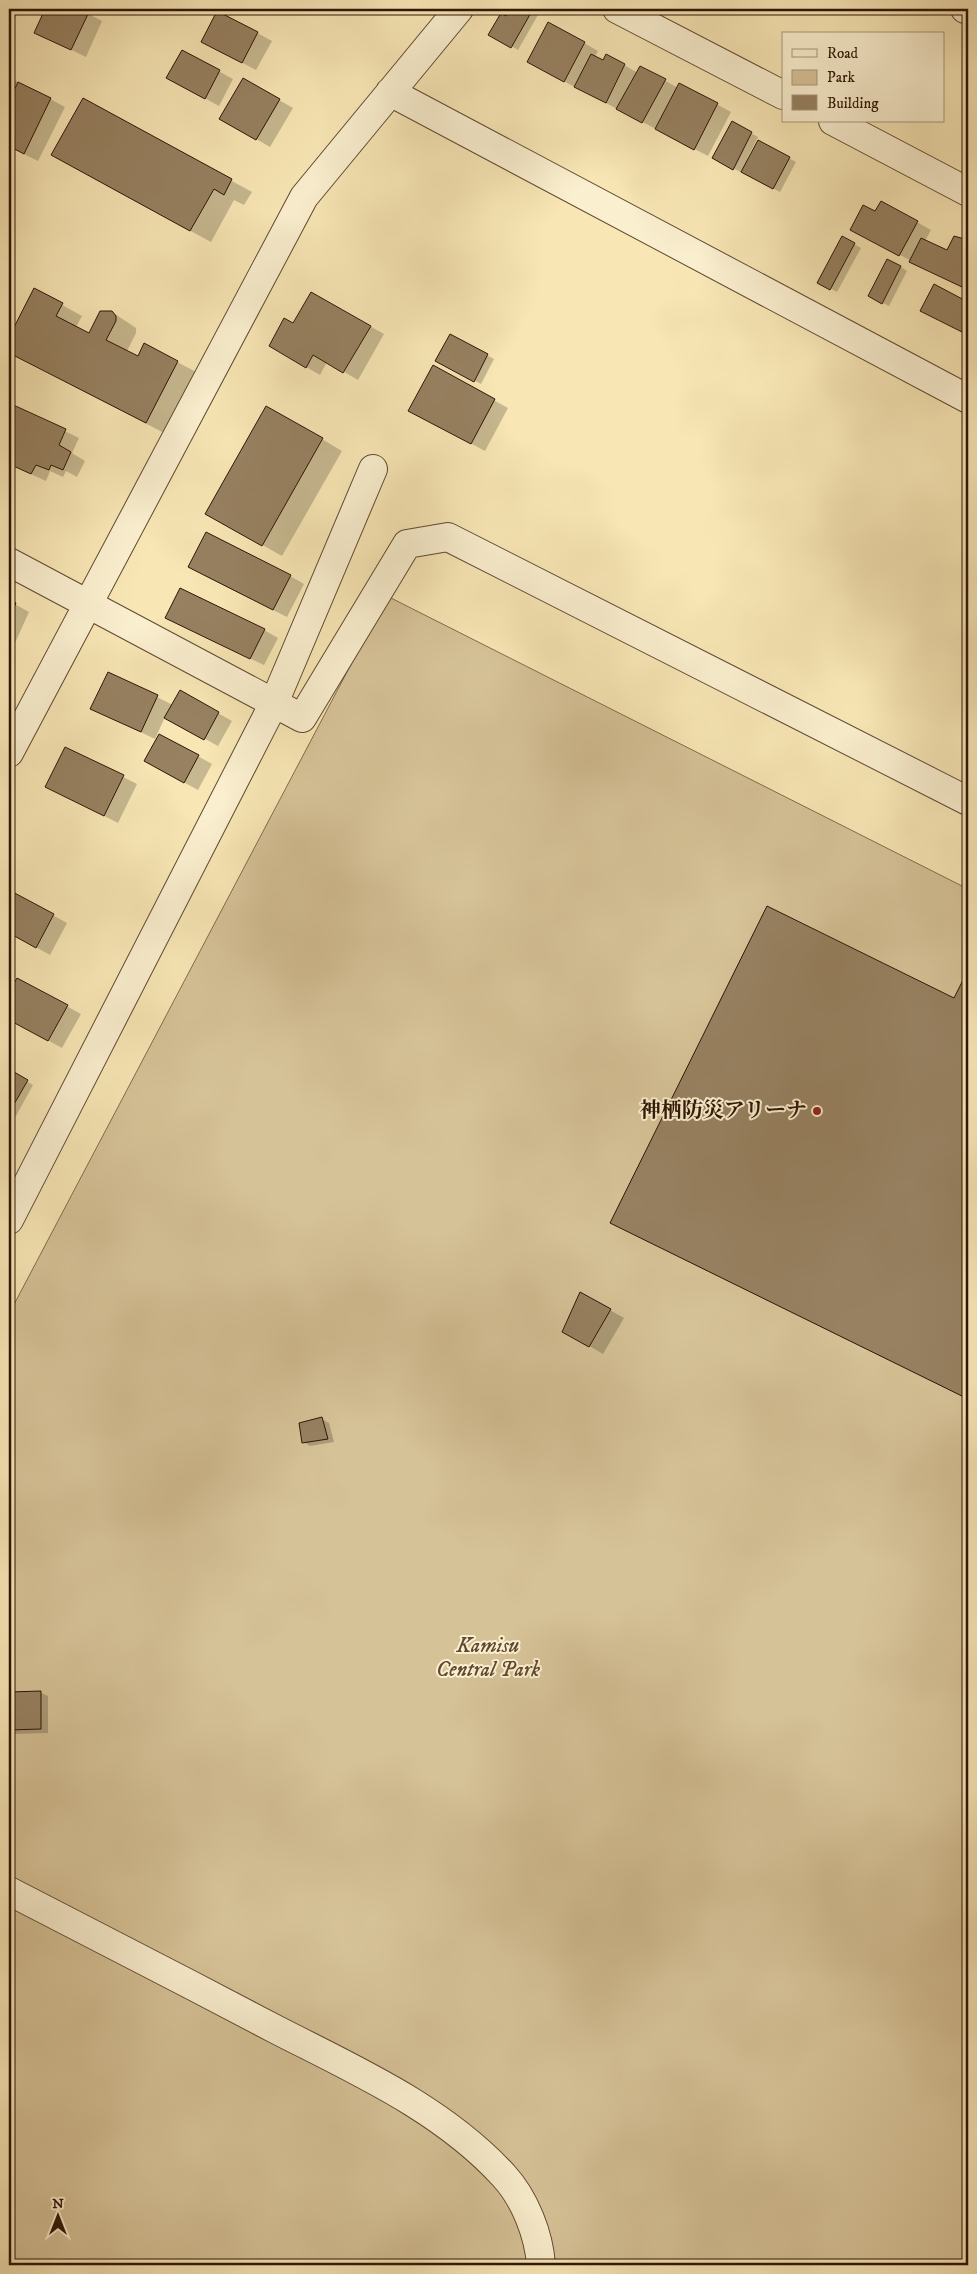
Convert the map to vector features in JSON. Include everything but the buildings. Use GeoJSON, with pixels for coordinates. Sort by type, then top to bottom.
{"type":"FeatureCollection","features":[{"type":"Feature","properties":{"kind":"street"},"geometry":{"type":"LineString","coordinates":[[9,754],[87,603],[304,196],[459,9]]}},
{"type":"Feature","properties":{"kind":"street"},"geometry":{"type":"LineString","coordinates":[[617,9],[782,94]]}},
{"type":"Feature","properties":{"kind":"street"},"geometry":{"type":"LineString","coordinates":[[390,92],[968,399]]}},
{"type":"Feature","properties":{"kind":"street"},"geometry":{"type":"LineString","coordinates":[[835,122],[968,192]]}},
{"type":"Feature","properties":{"kind":"street"},"geometry":{"type":"LineString","coordinates":[[9,1220],[274,703],[373,469]]}},
{"type":"Feature","properties":{"kind":"street"},"geometry":{"type":"LineString","coordinates":[[9,562],[302,718],[407,544],[448,537],[968,801]]}},
{"type":"Feature","properties":{"kind":"street"},"geometry":{"type":"LineString","coordinates":[[9,1891],[408,2099],[471,2143],[506,2177],[524,2205],[540,2246],[541,2265]]}},
{"type":"Feature","properties":{"kind":"green space","name":"Kamisu Central Park"},"geometry":{"type":"Polygon","coordinates":[[[387,596],[968,889],[968,2265],[9,2265],[9,1314],[387,596]]]}},
{"type":"Feature","properties":{"kind":"place","name":"神栖防災アリーナ"},"geometry":{"type":"Point","coordinates":[817,1111]}}]}
